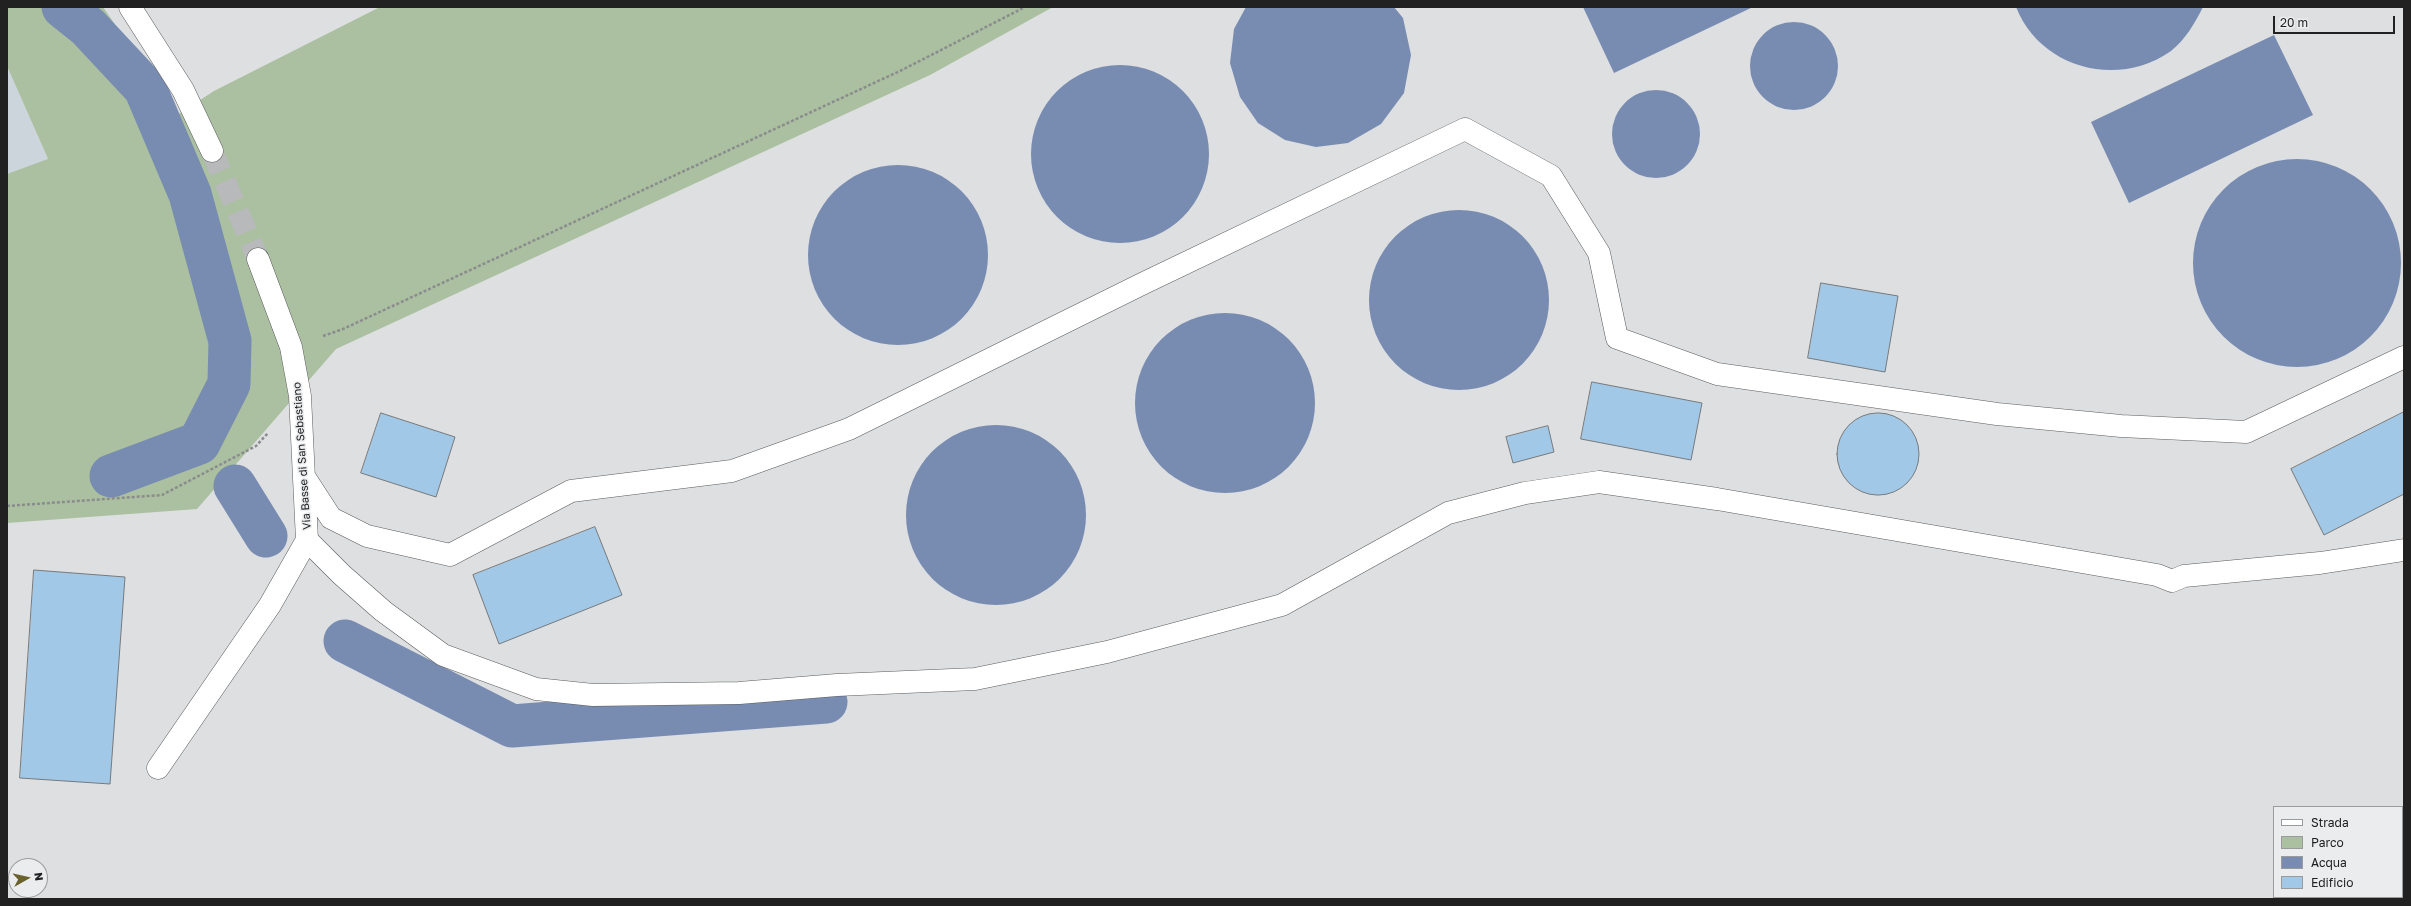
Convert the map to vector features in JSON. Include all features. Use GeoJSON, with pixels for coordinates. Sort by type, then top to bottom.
{"type":"FeatureCollection","features":[{"type":"Feature","properties":{"kind":"lane"},"geometry":{"type":"LineString","coordinates":[[130,7],[183,90],[212,151]]}},
{"type":"Feature","properties":{"kind":"lane"},"geometry":{"type":"LineString","coordinates":[[305,478],[331,518],[367,536],[450,555],[571,491],[732,471],[849,429],[1144,283],[1465,129],[1551,176],[1599,253],[1618,338],[1717,374],[1997,414],[2121,426],[2246,432],[2404,357]]}},
{"type":"Feature","properties":{"kind":"lane","name":"Via Basse di San Sebastiano"},"geometry":{"type":"LineString","coordinates":[[258,259],[291,346],[300,396],[307,540]]}},
{"type":"Feature","properties":{"kind":"lane"},"geometry":{"type":"LineString","coordinates":[[158,768],[270,605],[307,540],[342,575],[383,611],[443,655],[536,689],[593,695],[739,693],[837,685],[975,679],[1107,652],[1282,605],[1448,513],[1525,493],[1600,482],[1717,500],[2157,575],[2172,581],[2184,576],[2320,563],[2404,550]]}},
{"type":"Feature","properties":{"kind":"path"},"geometry":{"type":"LineString","coordinates":[[291,346],[357,322],[902,70],[1025,7]]}},
{"type":"Feature","properties":{"kind":"path"},"geometry":{"type":"LineString","coordinates":[[7,506],[162,495],[256,446],[300,396]]}},
{"type":"Feature","properties":{"kind":"shaded area"},"geometry":{"type":"Polygon","coordinates":[[[7,66],[48,160],[7,174],[7,66]]]}},
{"type":"Feature","properties":{"kind":"green space"},"geometry":{"type":"Polygon","coordinates":[[[7,7],[103,7],[177,115],[214,91],[380,7],[1053,7],[930,75],[336,349],[197,509],[7,523],[7,174],[48,159],[7,66],[7,7]]]}},
{"type":"Feature","properties":{"kind":"water"},"geometry":{"type":"Polygon","coordinates":[[[1246,7],[1394,7],[1403,18],[1411,55],[1404,93],[1381,124],[1348,143],[1316,147],[1285,140],[1258,123],[1240,97],[1230,63],[1234,29],[1246,7]]]}},
{"type":"Feature","properties":{"kind":"water"},"geometry":{"type":"Polygon","coordinates":[[[1583,7],[1753,7],[1614,73],[1583,7]]]}},
{"type":"Feature","properties":{"kind":"water"},"geometry":{"type":"Polygon","coordinates":[[[2016,7],[2203,7],[2197,19],[2181,42],[2171,51],[2150,63],[2127,69],[2105,70],[2082,66],[2061,58],[2043,45],[2027,28],[2016,7]]]}},
{"type":"Feature","properties":{"kind":"water"},"geometry":{"type":"Polygon","coordinates":[[[1794,22],[1811,25],[1825,35],[1835,49],[1838,66],[1835,83],[1825,97],[1811,107],[1794,110],[1777,107],[1763,97],[1753,83],[1750,66],[1753,49],[1763,35],[1777,25],[1794,22]]]}},
{"type":"Feature","properties":{"kind":"water"},"geometry":{"type":"Polygon","coordinates":[[[2274,35],[2313,115],[2129,203],[2091,122],[2274,35]]]}},
{"type":"Feature","properties":{"kind":"water"},"geometry":{"type":"Polygon","coordinates":[[[1111,65],[1129,65],[1146,68],[1162,75],[1177,85],[1189,97],[1199,112],[1206,128],[1209,154],[1208,171],[1203,188],[1189,211],[1177,223],[1162,233],[1146,240],[1129,243],[1111,243],[1094,240],[1078,233],[1063,223],[1051,211],[1041,196],[1034,180],[1031,163],[1031,145],[1034,128],[1041,112],[1051,97],[1063,85],[1078,75],[1094,68],[1111,65]]]}},
{"type":"Feature","properties":{"kind":"water"},"geometry":{"type":"Polygon","coordinates":[[[1656,90],[1673,93],[1687,103],[1697,117],[1700,134],[1697,151],[1687,165],[1673,175],[1656,178],[1639,175],[1625,165],[1615,151],[1612,134],[1615,117],[1625,103],[1639,93],[1656,90]]]}},
{"type":"Feature","properties":{"kind":"water"},"geometry":{"type":"Polygon","coordinates":[[[2297,159],[2317,161],[2337,167],[2363,183],[2377,197],[2393,223],[2399,243],[2401,263],[2399,283],[2393,303],[2377,329],[2363,343],[2337,359],[2317,365],[2297,367],[2277,365],[2257,359],[2231,343],[2217,329],[2201,303],[2195,283],[2193,263],[2195,243],[2201,223],[2217,197],[2231,183],[2257,167],[2277,161],[2297,159]]]}},
{"type":"Feature","properties":{"kind":"water"},"geometry":{"type":"Polygon","coordinates":[[[898,165],[915,167],[932,172],[955,186],[967,198],[977,213],[984,229],[988,255],[986,272],[981,289],[967,312],[955,324],[940,334],[924,341],[898,345],[881,343],[864,338],[841,324],[829,312],[819,297],[812,281],[808,255],[810,238],[815,221],[829,198],[841,186],[856,176],[872,169],[898,165]]]}},
{"type":"Feature","properties":{"kind":"water"},"geometry":{"type":"Polygon","coordinates":[[[1459,210],[1476,212],[1493,217],[1516,231],[1528,243],[1538,258],[1545,274],[1549,300],[1547,317],[1542,334],[1528,357],[1516,369],[1501,379],[1485,386],[1459,390],[1442,388],[1425,383],[1402,369],[1390,357],[1380,342],[1373,326],[1369,300],[1371,283],[1376,266],[1390,243],[1402,231],[1417,221],[1433,214],[1459,210]]]}},
{"type":"Feature","properties":{"kind":"water"},"geometry":{"type":"Polygon","coordinates":[[[1225,313],[1242,315],[1259,320],[1282,334],[1294,346],[1304,361],[1311,377],[1315,403],[1313,420],[1308,437],[1294,460],[1282,472],[1267,482],[1251,489],[1225,493],[1208,491],[1191,486],[1168,472],[1156,460],[1146,445],[1139,429],[1135,403],[1137,386],[1142,369],[1156,346],[1168,334],[1183,324],[1199,317],[1225,313]]]}},
{"type":"Feature","properties":{"kind":"water"},"geometry":{"type":"Polygon","coordinates":[[[996,425],[1013,427],[1030,432],[1053,446],[1065,458],[1075,473],[1082,489],[1086,515],[1084,532],[1079,549],[1065,572],[1053,584],[1038,594],[1022,601],[996,605],[979,603],[962,598],[939,584],[927,572],[917,557],[910,541],[906,515],[908,498],[913,481],[927,458],[939,446],[954,436],[970,429],[996,425]]]}},
{"type":"Feature","properties":{"kind":"building"},"geometry":{"type":"Polygon","coordinates":[[[1821,283],[1898,296],[1885,372],[1808,358],[1821,283]]]}},
{"type":"Feature","properties":{"kind":"building"},"geometry":{"type":"Polygon","coordinates":[[[1592,382],[1702,403],[1691,460],[1581,439],[1592,382]]]}},
{"type":"Feature","properties":{"kind":"building"},"geometry":{"type":"Polygon","coordinates":[[[2404,412],[2404,494],[2324,535],[2291,469],[2404,412]]]}},
{"type":"Feature","properties":{"kind":"building"},"geometry":{"type":"Polygon","coordinates":[[[381,413],[455,437],[436,497],[361,473],[381,413]]]}},
{"type":"Feature","properties":{"kind":"building"},"geometry":{"type":"Polygon","coordinates":[[[1878,413],[1894,416],[1907,425],[1916,438],[1919,454],[1916,470],[1907,483],[1894,492],[1878,495],[1862,492],[1849,483],[1840,470],[1837,454],[1840,438],[1849,425],[1862,416],[1878,413]]]}},
{"type":"Feature","properties":{"kind":"building"},"geometry":{"type":"Polygon","coordinates":[[[1548,426],[1554,452],[1513,463],[1506,437],[1548,426]]]}},
{"type":"Feature","properties":{"kind":"building"},"geometry":{"type":"Polygon","coordinates":[[[595,527],[622,595],[499,644],[473,575],[595,527]]]}},
{"type":"Feature","properties":{"kind":"building"},"geometry":{"type":"Polygon","coordinates":[[[34,570],[125,577],[110,784],[20,778],[34,570]]]}},
{"type":"Feature","properties":{"kind":"waterway"},"geometry":{"type":"LineString","coordinates":[[63,7],[88,27],[145,88],[190,194],[230,341],[229,384],[199,443],[111,476]]}},
{"type":"Feature","properties":{"kind":"waterway"},"geometry":{"type":"LineString","coordinates":[[235,486],[266,536]]}},
{"type":"Feature","properties":{"kind":"waterway"},"geometry":{"type":"LineString","coordinates":[[345,641],[512,726],[826,702]]}},
{"type":"Feature","properties":{"kind":"tunnel"},"geometry":{"type":"LineString","coordinates":[[212,151],[258,259]]}}]}
